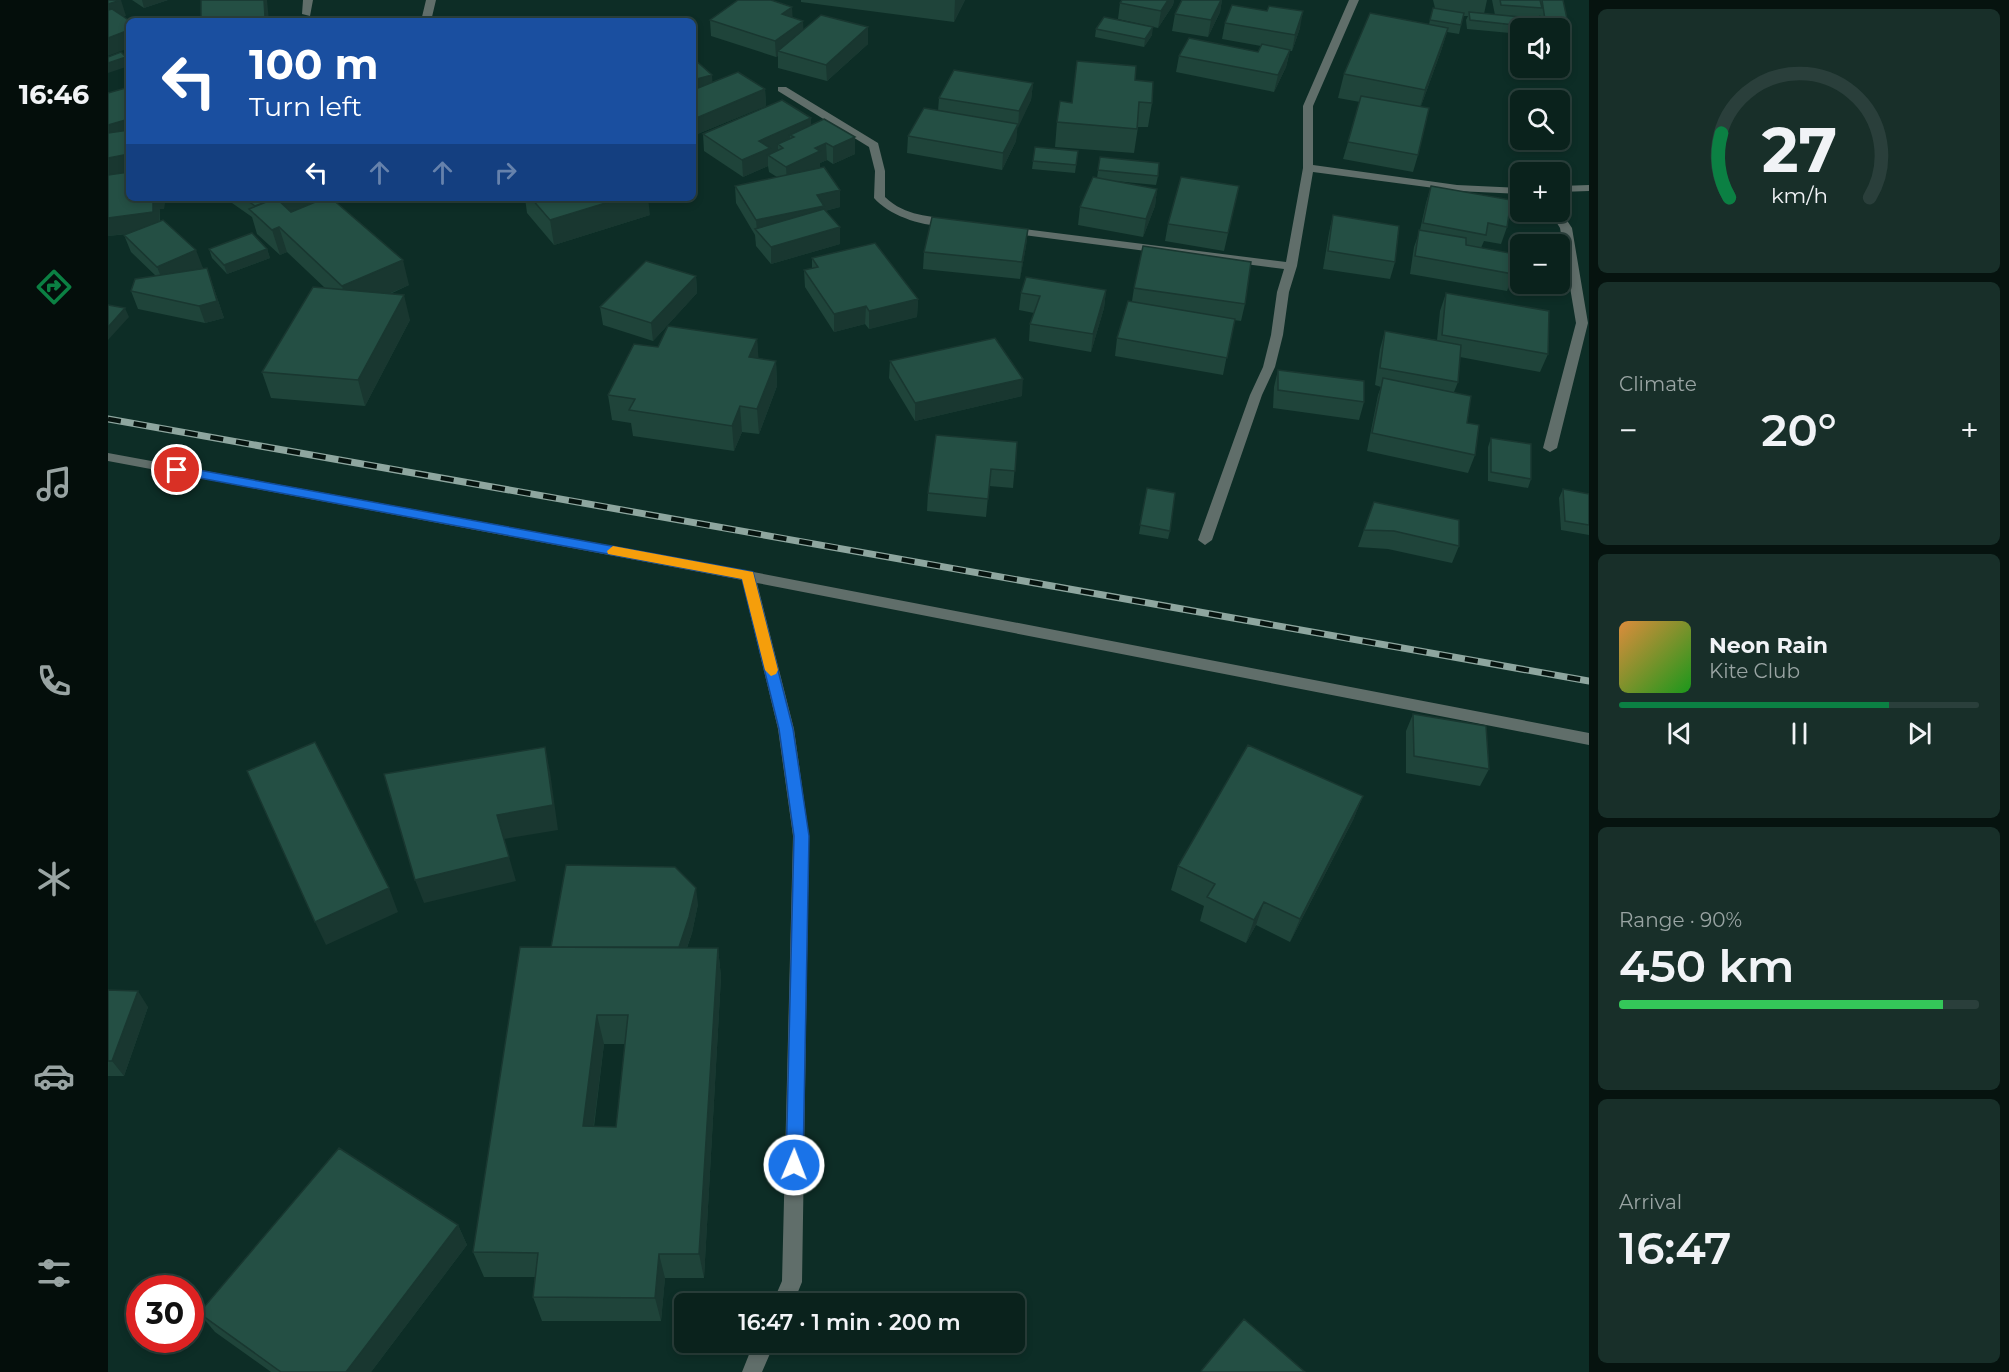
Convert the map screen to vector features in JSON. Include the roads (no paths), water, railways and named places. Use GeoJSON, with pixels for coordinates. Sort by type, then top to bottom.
{"type":"FeatureCollection","features":[{"type":"Feature","properties":{"kind":"street"},"geometry":{"type":"LineString","coordinates":[[307,14],[308,0]]}},
{"type":"Feature","properties":{"kind":"street"},"geometry":{"type":"LineString","coordinates":[[427,18],[431,0]]}},
{"type":"Feature","properties":{"kind":"street"},"geometry":{"type":"LineString","coordinates":[[1205,540],[1256,395],[1269,366],[1277,335],[1283,292],[1291,266],[1308,168],[1308,106],[1354,0]]}},
{"type":"Feature","properties":{"kind":"street"},"geometry":{"type":"LineString","coordinates":[[782,89],[874,145],[880,171],[879,198],[890,209],[918,219],[964,225]]}},
{"type":"Feature","properties":{"kind":"street"},"geometry":{"type":"LineString","coordinates":[[1308,168],[1457,188],[1510,190]]}},
{"type":"Feature","properties":{"kind":"street"},"geometry":{"type":"LineString","coordinates":[[1570,189],[1589,188]]}},
{"type":"Feature","properties":{"kind":"street"},"geometry":{"type":"LineString","coordinates":[[1550,448],[1582,323],[1566,228],[1562,222]]}},
{"type":"Feature","properties":{"kind":"street"},"geometry":{"type":"LineString","coordinates":[[999,229],[1291,266]]}},
{"type":"Feature","properties":{"kind":"street"},"geometry":{"type":"LineString","coordinates":[[108,458],[748,576],[1589,739]]}},
{"type":"Feature","properties":{"kind":"street"},"geometry":{"type":"LineString","coordinates":[[748,576],[786,729],[801,836],[792,1282],[787,1293]]}},
{"type":"Feature","properties":{"kind":"street"},"geometry":{"type":"LineString","coordinates":[[752,1372],[760,1353]]}},
{"type":"Feature","properties":{"kind":"railway"},"geometry":{"type":"LineString","coordinates":[[108,419],[1589,681]]}}]}
